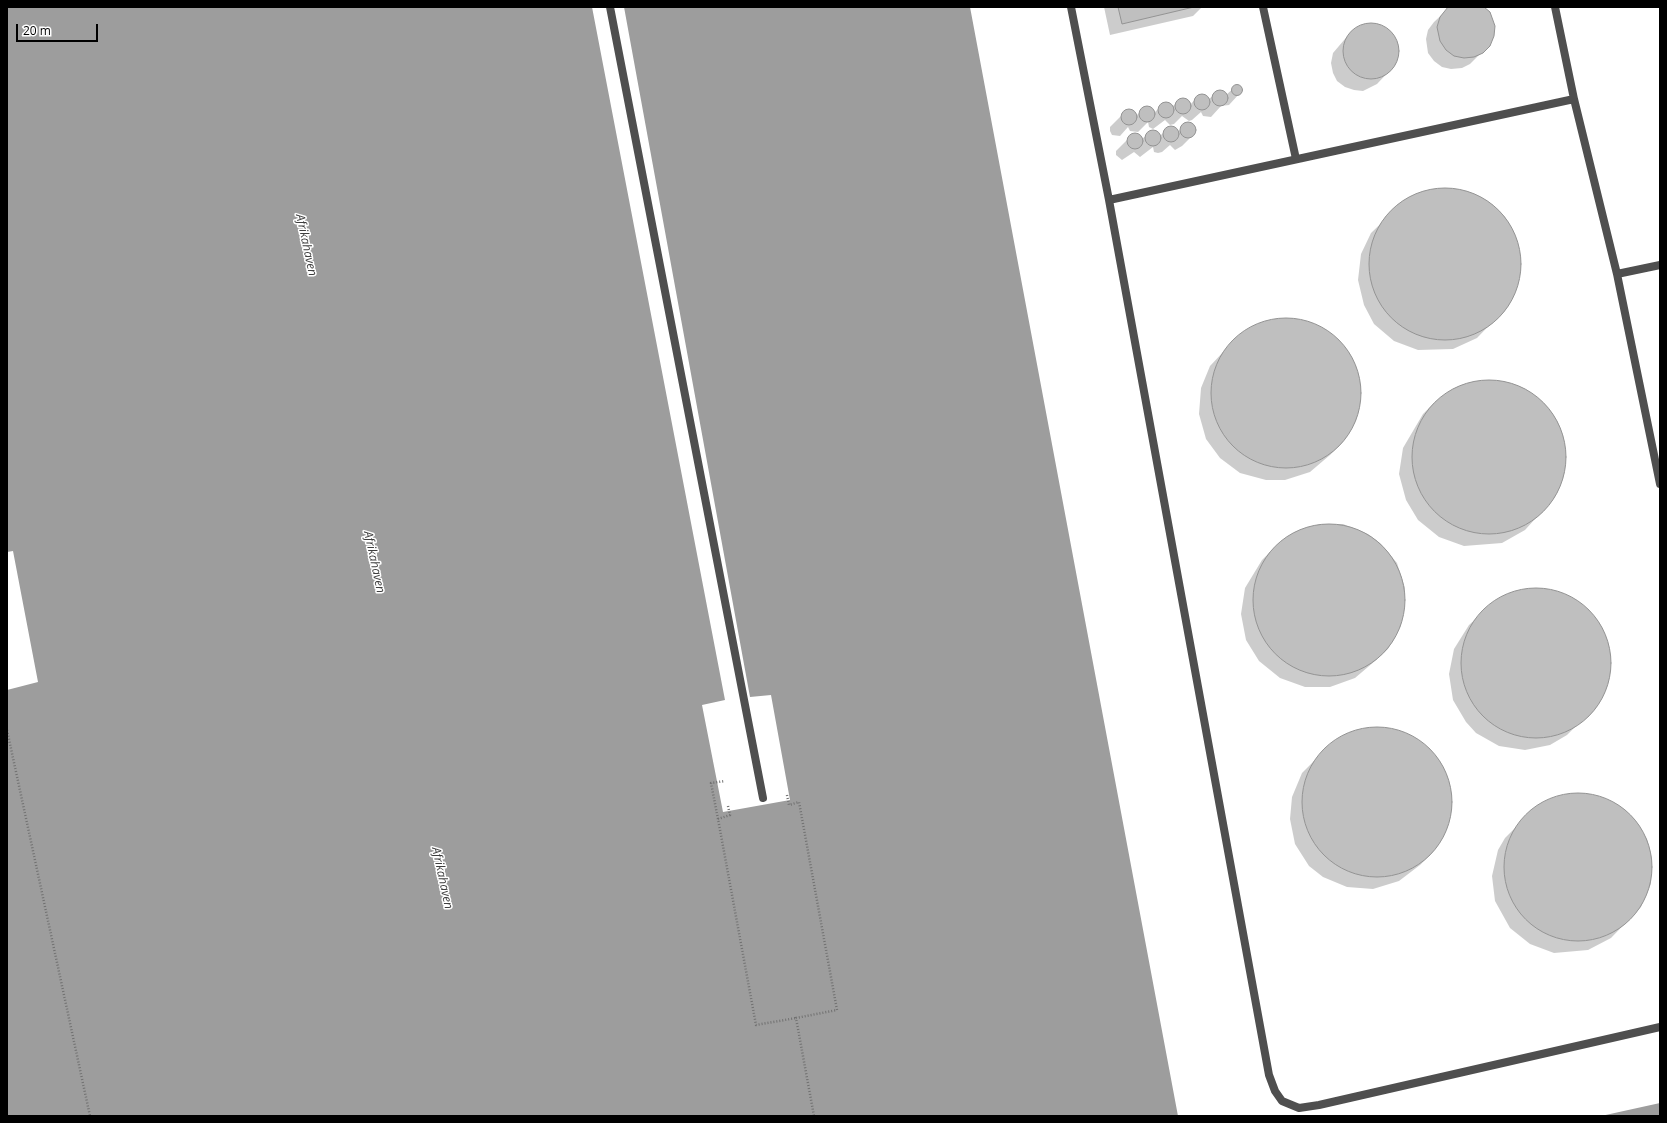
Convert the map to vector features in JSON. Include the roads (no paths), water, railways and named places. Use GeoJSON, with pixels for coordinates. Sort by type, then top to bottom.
{"type":"FeatureCollection","features":[{"type":"Feature","properties":{"kind":"lane"},"geometry":{"type":"LineString","coordinates":[[610,7],[763,798]]}},
{"type":"Feature","properties":{"kind":"lane"},"geometry":{"type":"LineString","coordinates":[[1071,7],[1274,1091],[1282,1101],[1299,1108],[1319,1105],[1660,1027]]}},
{"type":"Feature","properties":{"kind":"lane"},"geometry":{"type":"LineString","coordinates":[[1263,7],[1296,159]]}},
{"type":"Feature","properties":{"kind":"lane"},"geometry":{"type":"LineString","coordinates":[[1555,7],[1574,99],[1617,274],[1660,484]]}},
{"type":"Feature","properties":{"kind":"lane"},"geometry":{"type":"LineString","coordinates":[[1108,200],[1574,99]]}},
{"type":"Feature","properties":{"kind":"lane"},"geometry":{"type":"LineString","coordinates":[[1617,274],[1660,265]]}},
{"type":"Feature","properties":{"kind":"water","name":"Afrikahaven"},"geometry":{"type":"Polygon","coordinates":[[[7,7],[592,7],[725,700],[702,705],[723,812],[790,800],[771,695],[750,697],[624,7],[970,7],[1178,1116],[7,1116],[7,690],[38,682],[13,551],[7,552],[7,7]]]}},
{"type":"Feature","properties":{"kind":"water"},"geometry":{"type":"Polygon","coordinates":[[[1660,1103],[1660,1116],[1601,1116],[1660,1103]]]}}]}
